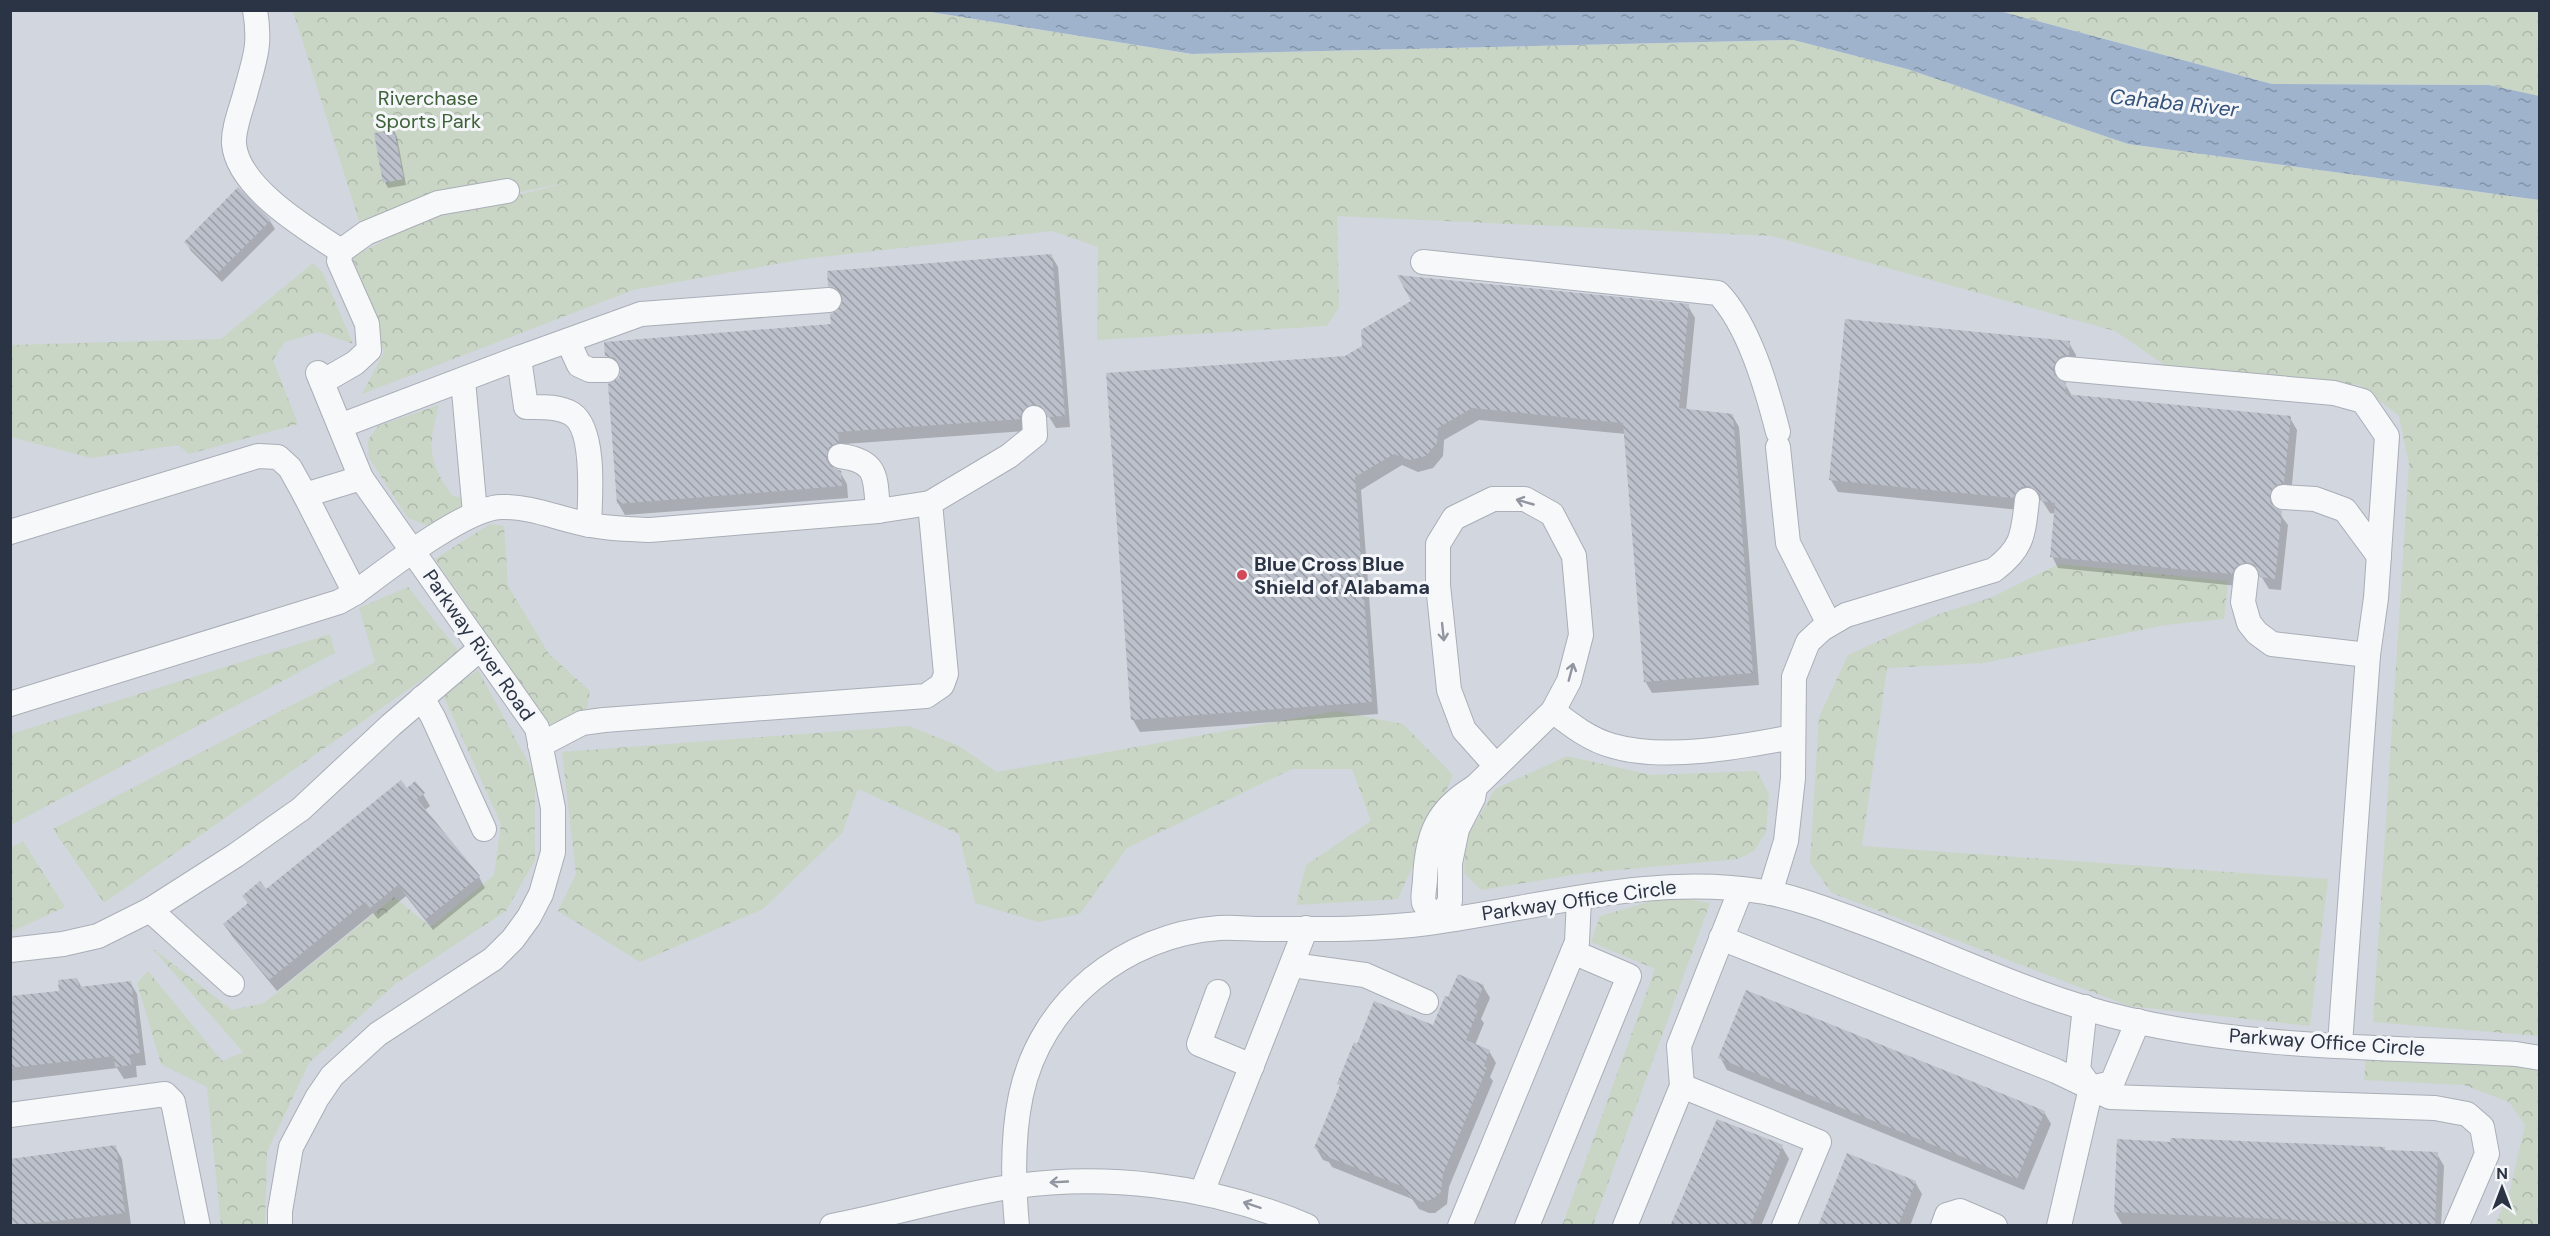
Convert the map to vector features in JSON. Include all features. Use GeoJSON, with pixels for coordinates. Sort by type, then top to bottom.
{"type":"FeatureCollection","features":[{"type":"Feature","properties":{"kind":"street"},"geometry":{"type":"LineString","coordinates":[[255,10],[259,44],[234,143],[243,172],[288,217],[341,251],[366,233],[438,203],[507,191]]}},
{"type":"Feature","properties":{"kind":"street","name":"Parkway River Road"},"geometry":{"type":"LineString","coordinates":[[280,1226],[282,1192],[291,1147],[317,1098],[332,1077],[378,1034],[494,959],[529,917],[541,894],[553,852],[553,808],[537,728],[361,478],[320,378],[356,363],[369,350],[367,324],[339,261],[341,251]]}},
{"type":"Feature","properties":{"kind":"street"},"geometry":{"type":"LineString","coordinates":[[1423,262],[1718,293],[1731,306],[1770,401],[1778,439],[1788,543],[1829,624]]}},
{"type":"Feature","properties":{"kind":"street"},"geometry":{"type":"LineString","coordinates":[[340,426],[642,314],[829,300]]}},
{"type":"Feature","properties":{"kind":"street"},"geometry":{"type":"LineString","coordinates":[[568,341],[579,365],[590,370],[606,370]]}},
{"type":"Feature","properties":{"kind":"street"},"geometry":{"type":"LineString","coordinates":[[519,358],[526,407],[565,410],[574,416],[583,429],[591,476],[589,525]]}},
{"type":"Feature","properties":{"kind":"street"},"geometry":{"type":"LineString","coordinates":[[2067,369],[2334,393],[2364,401],[2387,436],[2379,556],[2368,655],[2340,1044]]}},
{"type":"Feature","properties":{"kind":"street"},"geometry":{"type":"LineString","coordinates":[[463,380],[475,513]]}},
{"type":"Feature","properties":{"kind":"street"},"geometry":{"type":"LineString","coordinates":[[10,704],[339,602],[412,551],[475,513],[499,507],[517,508],[589,525],[615,529],[650,530],[878,511],[930,503],[1009,456],[1035,435],[1034,418]]}},
{"type":"Feature","properties":{"kind":"street"},"geometry":{"type":"LineString","coordinates":[[10,532],[258,456],[278,457],[290,468],[355,592]]}},
{"type":"Feature","properties":{"kind":"street"},"geometry":{"type":"LineString","coordinates":[[840,456],[857,459],[869,466],[875,476],[878,511]]}},
{"type":"Feature","properties":{"kind":"street"},"geometry":{"type":"LineString","coordinates":[[305,495],[361,478]]}},
{"type":"Feature","properties":{"kind":"street"},"geometry":{"type":"LineString","coordinates":[[2283,497],[2315,499],[2345,510],[2379,556]]}},
{"type":"Feature","properties":{"kind":"street"},"geometry":{"type":"LineString","coordinates":[[1438,921],[1450,901],[1450,863],[1457,829],[1473,798],[1475,787],[1554,711],[1569,681],[1581,635],[1574,556],[1552,514],[1525,499],[1493,499],[1454,518],[1438,544],[1438,585],[1449,690],[1464,730],[1496,766]]}},
{"type":"Feature","properties":{"kind":"street"},"geometry":{"type":"LineString","coordinates":[[1770,893],[1786,841],[1793,778],[1794,677],[1808,642],[1829,624],[1846,615],[1975,578],[1994,570],[2012,557],[2019,545],[2027,500]]}},
{"type":"Feature","properties":{"kind":"street"},"geometry":{"type":"LineString","coordinates":[[540,745],[582,723],[604,720],[926,696],[942,685],[946,674],[930,503]]}},
{"type":"Feature","properties":{"kind":"street"},"geometry":{"type":"LineString","coordinates":[[2246,576],[2243,602],[2249,623],[2272,645],[2368,655]]}},
{"type":"Feature","properties":{"kind":"street"},"geometry":{"type":"LineString","coordinates":[[10,950],[63,944],[98,936],[150,910],[236,855],[301,809],[422,698],[481,648]]}},
{"type":"Feature","properties":{"kind":"street"},"geometry":{"type":"LineString","coordinates":[[422,698],[434,717],[484,829]]}},
{"type":"Feature","properties":{"kind":"street"},"geometry":{"type":"LineString","coordinates":[[1554,711],[1577,730],[1612,746],[1642,751],[1696,752],[1793,737]]}},
{"type":"Feature","properties":{"kind":"street","name":"Parkway Office Circle"},"geometry":{"type":"LineString","coordinates":[[1017,1226],[1015,1136],[1021,1093],[1031,1063],[1056,1017],[1089,980],[1129,953],[1180,934],[1221,928],[1306,928],[1438,921],[1634,888],[1680,885],[1741,889],[1770,893],[1817,905],[2085,1007],[2138,1021],[2249,1040],[2516,1054],[2540,1058]]}},
{"type":"Feature","properties":{"kind":"street"},"geometry":{"type":"LineString","coordinates":[[1625,1226],[1682,1086],[1679,1046],[1741,889]]}},
{"type":"Feature","properties":{"kind":"street"},"geometry":{"type":"LineString","coordinates":[[1460,1226],[1577,942],[1579,898]]}},
{"type":"Feature","properties":{"kind":"street"},"geometry":{"type":"LineString","coordinates":[[150,910],[232,984]]}},
{"type":"Feature","properties":{"kind":"street"},"geometry":{"type":"LineString","coordinates":[[1202,1192],[1306,928]]}},
{"type":"Feature","properties":{"kind":"street"},"geometry":{"type":"LineString","coordinates":[[1721,938],[2056,1071],[2110,1097],[2434,1108],[2467,1114],[2482,1127],[2487,1154],[2456,1226]]}},
{"type":"Feature","properties":{"kind":"street"},"geometry":{"type":"LineString","coordinates":[[1527,1226],[1629,976],[1573,952]]}},
{"type":"Feature","properties":{"kind":"street"},"geometry":{"type":"LineString","coordinates":[[1292,965],[1365,975],[1426,1002]]}},
{"type":"Feature","properties":{"kind":"street"},"geometry":{"type":"LineString","coordinates":[[1218,992],[1199,1044],[1252,1066]]}},
{"type":"Feature","properties":{"kind":"street"},"geometry":{"type":"LineString","coordinates":[[2059,1226],[2091,1088],[2078,1070],[2085,1007]]}},
{"type":"Feature","properties":{"kind":"street"},"geometry":{"type":"LineString","coordinates":[[2091,1088],[2112,1083],[2138,1021]]}},
{"type":"Feature","properties":{"kind":"street"},"geometry":{"type":"LineString","coordinates":[[1682,1086],[1819,1142],[1784,1226]]}},
{"type":"Feature","properties":{"kind":"street"},"geometry":{"type":"LineString","coordinates":[[10,1115],[165,1094],[173,1102],[198,1226]]}},
{"type":"Feature","properties":{"kind":"street"},"geometry":{"type":"LineString","coordinates":[[832,1226],[1016,1186],[1061,1182],[1103,1182],[1202,1192],[1242,1202],[1307,1226]]}},
{"type":"Feature","properties":{"kind":"street"},"geometry":{"type":"LineString","coordinates":[[1943,1226],[1947,1215],[1960,1211],[1995,1226]]}},
{"type":"Feature","properties":{"kind":"shaded area"},"geometry":{"type":"Polygon","coordinates":[[[10,11],[651,11],[2539,326],[2539,1225],[11,1225],[10,11]]]}},
{"type":"Feature","properties":{"kind":"green space","name":"Riverchase Sports Park"},"geometry":{"type":"Polygon","coordinates":[[[293,11],[924,11],[1192,54],[1793,40],[1907,69],[2128,144],[2539,200],[2539,1036],[2373,1022],[2409,464],[2399,416],[2360,385],[2169,368],[2115,331],[1772,236],[1337,216],[1339,307],[1327,326],[1097,340],[1098,247],[1052,231],[804,259],[633,290],[362,394],[384,352],[352,258],[424,218],[571,182],[360,224],[293,11]]]}},
{"type":"Feature","properties":{"kind":"green space"},"geometry":{"type":"Polygon","coordinates":[[[2000,11],[2539,11],[2539,98],[2489,85],[2272,84],[2000,11]]]}},
{"type":"Feature","properties":{"kind":"green space"},"geometry":{"type":"Polygon","coordinates":[[[313,263],[323,273],[353,344],[319,332],[285,342],[273,360],[298,424],[189,454],[178,445],[91,458],[11,437],[11,345],[221,339],[313,263]]]}},
{"type":"Feature","properties":{"kind":"green space"},"geometry":{"type":"Polygon","coordinates":[[[439,405],[432,442],[434,463],[444,484],[453,496],[464,498],[465,506],[433,528],[408,518],[369,458],[368,440],[378,426],[439,405]]]}},
{"type":"Feature","properties":{"kind":"green space"},"geometry":{"type":"Polygon","coordinates":[[[490,524],[504,526],[508,586],[549,654],[590,691],[587,708],[571,719],[549,724],[435,559],[490,524]]]}},
{"type":"Feature","properties":{"kind":"green space"},"geometry":{"type":"Polygon","coordinates":[[[2059,564],[2228,581],[2224,619],[2165,625],[1984,663],[1887,668],[1862,846],[2328,879],[2310,1026],[2129,1006],[1832,893],[1810,863],[1819,717],[1848,655],[1939,614],[1993,597],[2059,564]]]}},
{"type":"Feature","properties":{"kind":"green space"},"geometry":{"type":"Polygon","coordinates":[[[408,587],[460,653],[104,903],[53,829],[375,662],[359,608],[408,587]]]}},
{"type":"Feature","properties":{"kind":"green space"},"geometry":{"type":"Polygon","coordinates":[[[330,634],[335,653],[11,825],[11,734],[330,634]]]}},
{"type":"Feature","properties":{"kind":"green space"},"geometry":{"type":"Polygon","coordinates":[[[478,670],[535,775],[535,860],[506,911],[394,985],[309,1063],[267,1152],[265,1225],[221,1225],[207,1087],[161,1064],[137,983],[148,971],[222,1061],[243,1052],[151,947],[232,1010],[264,1003],[394,897],[431,927],[494,875],[501,824],[443,695],[478,670]]]}},
{"type":"Feature","properties":{"kind":"green space"},"geometry":{"type":"Polygon","coordinates":[[[1336,711],[1403,724],[1453,775],[1398,899],[1296,905],[1306,865],[1371,821],[1352,769],[1292,769],[1127,848],[1080,914],[1038,922],[975,903],[959,834],[858,789],[842,833],[763,909],[640,962],[558,911],[576,874],[562,752],[909,726],[959,746],[997,772],[1336,711]]]}},
{"type":"Feature","properties":{"kind":"green space"},"geometry":{"type":"Polygon","coordinates":[[[1567,756],[1651,775],[1757,771],[1769,794],[1766,832],[1754,851],[1738,859],[1585,873],[1481,890],[1464,873],[1466,839],[1495,789],[1567,756]]]}},
{"type":"Feature","properties":{"kind":"green space"},"geometry":{"type":"Polygon","coordinates":[[[23,841],[65,907],[11,932],[11,848],[23,841]]]}},
{"type":"Feature","properties":{"kind":"green space"},"geometry":{"type":"Polygon","coordinates":[[[1669,896],[1710,903],[1593,1225],[1562,1226],[1655,969],[1591,942],[1600,916],[1669,896]]]}},
{"type":"Feature","properties":{"kind":"green space"},"geometry":{"type":"Polygon","coordinates":[[[2366,1056],[2539,1068],[2539,1225],[2495,1225],[2510,1190],[2525,1125],[2509,1102],[2464,1085],[2364,1080],[2366,1056]]]}},
{"type":"Feature","properties":{"kind":"water","name":"Cahaba River"},"geometry":{"type":"Polygon","coordinates":[[[924,11],[2000,11],[2272,84],[2489,85],[2539,96],[2539,200],[2128,144],[1907,69],[1793,40],[1192,54],[924,11]]]}},
{"type":"Feature","properties":{"kind":"building"},"geometry":{"type":"Polygon","coordinates":[[[394,130],[404,179],[383,183],[374,133],[394,130]]]}},
{"type":"Feature","properties":{"kind":"building"},"geometry":{"type":"Polygon","coordinates":[[[238,187],[271,220],[217,274],[184,242],[238,187]]]}},
{"type":"Feature","properties":{"kind":"building"},"geometry":{"type":"Polygon","coordinates":[[[1052,254],[1065,416],[1048,417],[1041,406],[1033,404],[1022,411],[1020,419],[838,432],[839,442],[829,447],[826,460],[831,467],[841,471],[842,486],[617,504],[608,384],[619,378],[621,369],[615,358],[605,356],[604,342],[831,324],[830,314],[837,311],[843,300],[840,292],[828,286],[827,271],[1052,254]]]}},
{"type":"Feature","properties":{"kind":"building","name":"Blue Cross Blue Shield of Alabama"},"geometry":{"type":"Polygon","coordinates":[[[1397,275],[1689,304],[1679,408],[1733,414],[1753,673],[1644,682],[1623,423],[1472,408],[1438,428],[1437,443],[1426,456],[1410,460],[1394,454],[1355,477],[1372,702],[1131,720],[1106,373],[1345,356],[1362,346],[1361,330],[1411,301],[1397,275]]]}},
{"type":"Feature","properties":{"kind":"building"},"geometry":{"type":"Polygon","coordinates":[[[1845,319],[2070,341],[2069,355],[2061,356],[2053,367],[2054,375],[2066,383],[2065,394],[2291,416],[2284,483],[2276,485],[2269,496],[2271,504],[2282,511],[2275,579],[2260,577],[2255,565],[2247,562],[2235,567],[2232,574],[2050,557],[2055,503],[2041,501],[2040,494],[2029,486],[2021,487],[2013,498],[1829,480],[1845,319]]]}},
{"type":"Feature","properties":{"kind":"building"},"geometry":{"type":"Polygon","coordinates":[[[401,780],[407,788],[415,781],[425,793],[417,799],[480,876],[426,919],[398,885],[370,908],[365,902],[269,980],[223,924],[248,903],[242,896],[260,881],[266,889],[401,780]]]}},
{"type":"Feature","properties":{"kind":"building"},"geometry":{"type":"Polygon","coordinates":[[[1458,974],[1484,985],[1474,1008],[1478,1010],[1466,1040],[1490,1050],[1484,1066],[1487,1068],[1443,1174],[1441,1192],[1433,1199],[1422,1202],[1410,1197],[1404,1187],[1323,1155],[1324,1152],[1314,1148],[1340,1085],[1337,1084],[1354,1042],[1357,1044],[1374,1001],[1433,1025],[1445,996],[1448,997],[1458,974]]]}},
{"type":"Feature","properties":{"kind":"building"},"geometry":{"type":"Polygon","coordinates":[[[77,978],[79,987],[131,981],[140,1053],[130,1054],[131,1065],[115,1067],[114,1056],[10,1068],[10,996],[59,991],[58,980],[77,978]]]}},
{"type":"Feature","properties":{"kind":"building"},"geometry":{"type":"Polygon","coordinates":[[[1746,990],[2045,1111],[2017,1179],[1718,1058],[1746,990]]]}},
{"type":"Feature","properties":{"kind":"building"},"geometry":{"type":"Polygon","coordinates":[[[1717,1119],[1783,1145],[1750,1226],[1670,1226],[1717,1119]]]}},
{"type":"Feature","properties":{"kind":"building"},"geometry":{"type":"Polygon","coordinates":[[[2171,1138],[2385,1147],[2385,1150],[2438,1152],[2435,1226],[2114,1212],[2117,1139],[2170,1142],[2171,1138]]]}},
{"type":"Feature","properties":{"kind":"building"},"geometry":{"type":"Polygon","coordinates":[[[116,1145],[125,1213],[10,1226],[10,1159],[116,1145]]]}},
{"type":"Feature","properties":{"kind":"building"},"geometry":{"type":"Polygon","coordinates":[[[1847,1153],[1916,1181],[1898,1226],[1818,1226],[1847,1153]]]}},
{"type":"Feature","properties":{"kind":"place","name":"Blue Cross Blue Shield of Alabama"},"geometry":{"type":"Point","coordinates":[1242,575]}}]}
